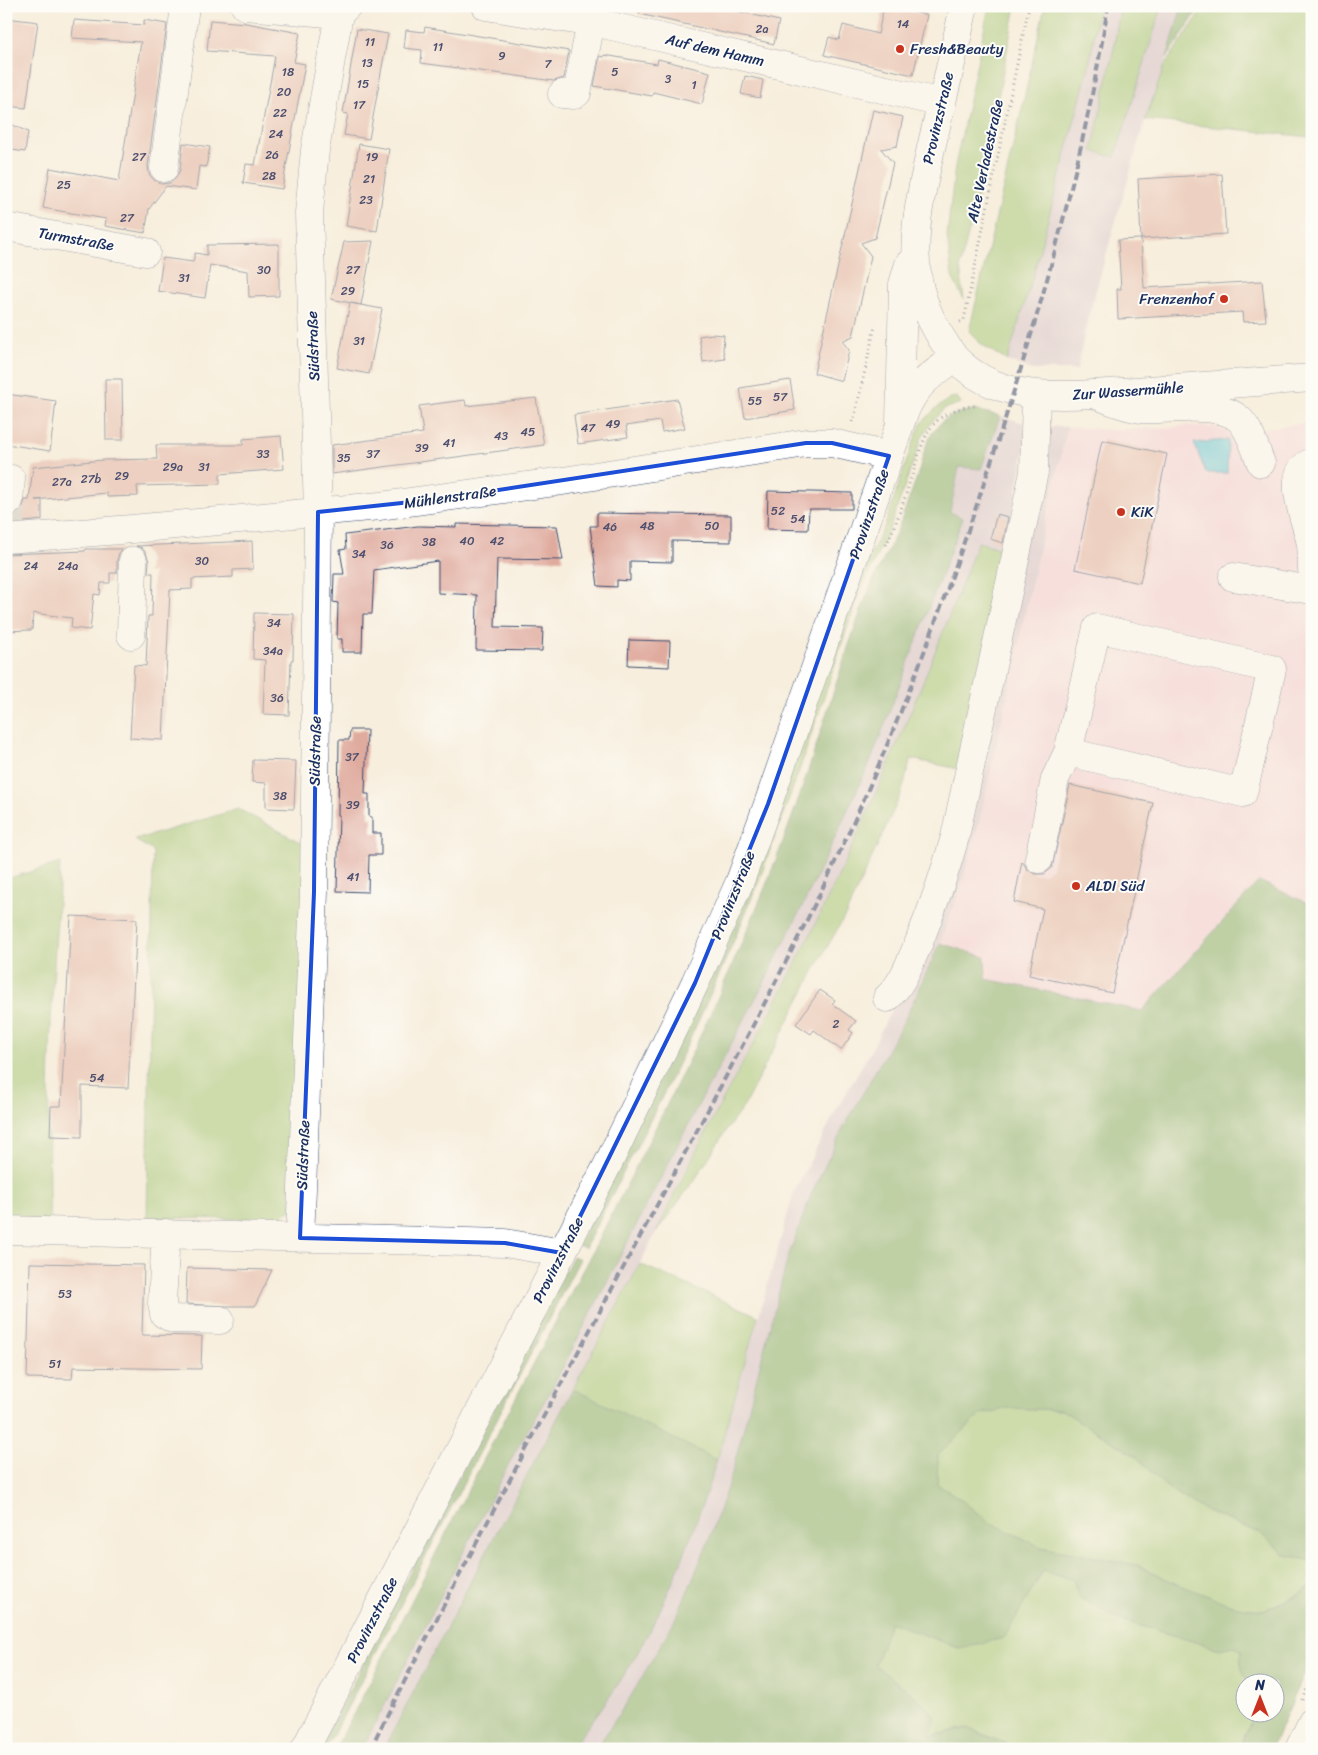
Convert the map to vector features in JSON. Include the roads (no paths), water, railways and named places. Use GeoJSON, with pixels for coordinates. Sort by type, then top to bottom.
{"type":"FeatureCollection","features":[{"type":"Feature","properties":{"kind":"street"},"geometry":{"type":"LineString","coordinates":[[164,168],[185,6]]}},
{"type":"Feature","properties":{"kind":"street"},"geometry":{"type":"LineString","coordinates":[[245,6],[343,10]]}},
{"type":"Feature","properties":{"kind":"street","name":"Auf dem Hamm"},"geometry":{"type":"LineString","coordinates":[[486,6],[591,22],[942,103]]}},
{"type":"Feature","properties":{"kind":"street","name":"Provinzstraße"},"geometry":{"type":"LineString","coordinates":[[305,1749],[647,1085],[729,909],[768,804],[910,399],[920,385],[955,358],[935,327],[922,297],[917,279],[915,241],[921,195],[964,6]]}},
{"type":"Feature","properties":{"kind":"street","name":"Südstraße"},"geometry":{"type":"LineString","coordinates":[[300,1238],[314,892],[318,512],[308,213],[315,150],[343,10]]}},
{"type":"Feature","properties":{"kind":"street"},"geometry":{"type":"LineString","coordinates":[[562,94],[574,95],[578,90],[591,22]]}},
{"type":"Feature","properties":{"kind":"street","name":"Turmstraße"},"geometry":{"type":"LineString","coordinates":[[6,227],[146,252]]}},
{"type":"Feature","properties":{"kind":"street"},"geometry":{"type":"LineString","coordinates":[[900,424],[903,284],[915,241]]}},
{"type":"Feature","properties":{"kind":"street","name":"Zur Wassermühle"},"geometry":{"type":"LineString","coordinates":[[955,358],[974,375],[993,385],[1015,392],[1036,395],[1063,396],[1312,378]]}},
{"type":"Feature","properties":{"kind":"street"},"geometry":{"type":"LineString","coordinates":[[1094,394],[1140,409],[1211,409],[1231,413],[1240,420],[1251,438],[1261,463]]}},
{"type":"Feature","properties":{"kind":"street"},"geometry":{"type":"LineString","coordinates":[[887,998],[900,984],[921,936],[955,837],[1034,472],[1036,395]]}},
{"type":"Feature","properties":{"kind":"street","name":"Mühlenstraße"},"geometry":{"type":"LineString","coordinates":[[9,516],[133,546],[318,512],[439,499],[806,443],[832,443],[889,456]]}},
{"type":"Feature","properties":{"kind":"street"},"geometry":{"type":"LineString","coordinates":[[1312,462],[1303,466],[1299,473],[1297,486],[1312,546],[1312,570]]}},
{"type":"Feature","properties":{"kind":"street"},"geometry":{"type":"LineString","coordinates":[[131,635],[133,546]]}},
{"type":"Feature","properties":{"kind":"street"},"geometry":{"type":"LineString","coordinates":[[1233,577],[1312,590]]}},
{"type":"Feature","properties":{"kind":"street"},"geometry":{"type":"LineString","coordinates":[[1039,859],[1055,780],[1068,752],[1097,628],[1272,669],[1243,793],[1068,752]]}},
{"type":"Feature","properties":{"kind":"street"},"geometry":{"type":"LineString","coordinates":[[6,1230],[505,1243],[562,1253]]}},
{"type":"Feature","properties":{"kind":"street"},"geometry":{"type":"LineString","coordinates":[[166,1233],[162,1303],[164,1314],[173,1319],[220,1320]]}},
{"type":"Feature","properties":{"kind":"water"},"geometry":{"type":"Polygon","coordinates":[[[1228,440],[1227,473],[1206,473],[1194,443],[1228,440]]]}},
{"type":"Feature","properties":{"kind":"tunnel"},"geometry":{"type":"LineString","coordinates":[[9,501],[10,524]]}},
{"type":"Feature","properties":{"kind":"railway"},"geometry":{"type":"LineString","coordinates":[[370,1749],[504,1490],[766,1001],[836,860],[879,764],[955,568],[1025,354],[1073,182],[1098,65],[1108,6]]}},
{"type":"Feature","properties":{"kind":"place","name":"Fresh&Beauty"},"geometry":{"type":"Point","coordinates":[900,49]}},
{"type":"Feature","properties":{"kind":"place","name":"Frenzenhof"},"geometry":{"type":"Point","coordinates":[1224,299]}},
{"type":"Feature","properties":{"kind":"place","name":"KiK"},"geometry":{"type":"Point","coordinates":[1121,512]}},
{"type":"Feature","properties":{"kind":"place","name":"ALDI Süd"},"geometry":{"type":"Point","coordinates":[1076,886]}}]}
